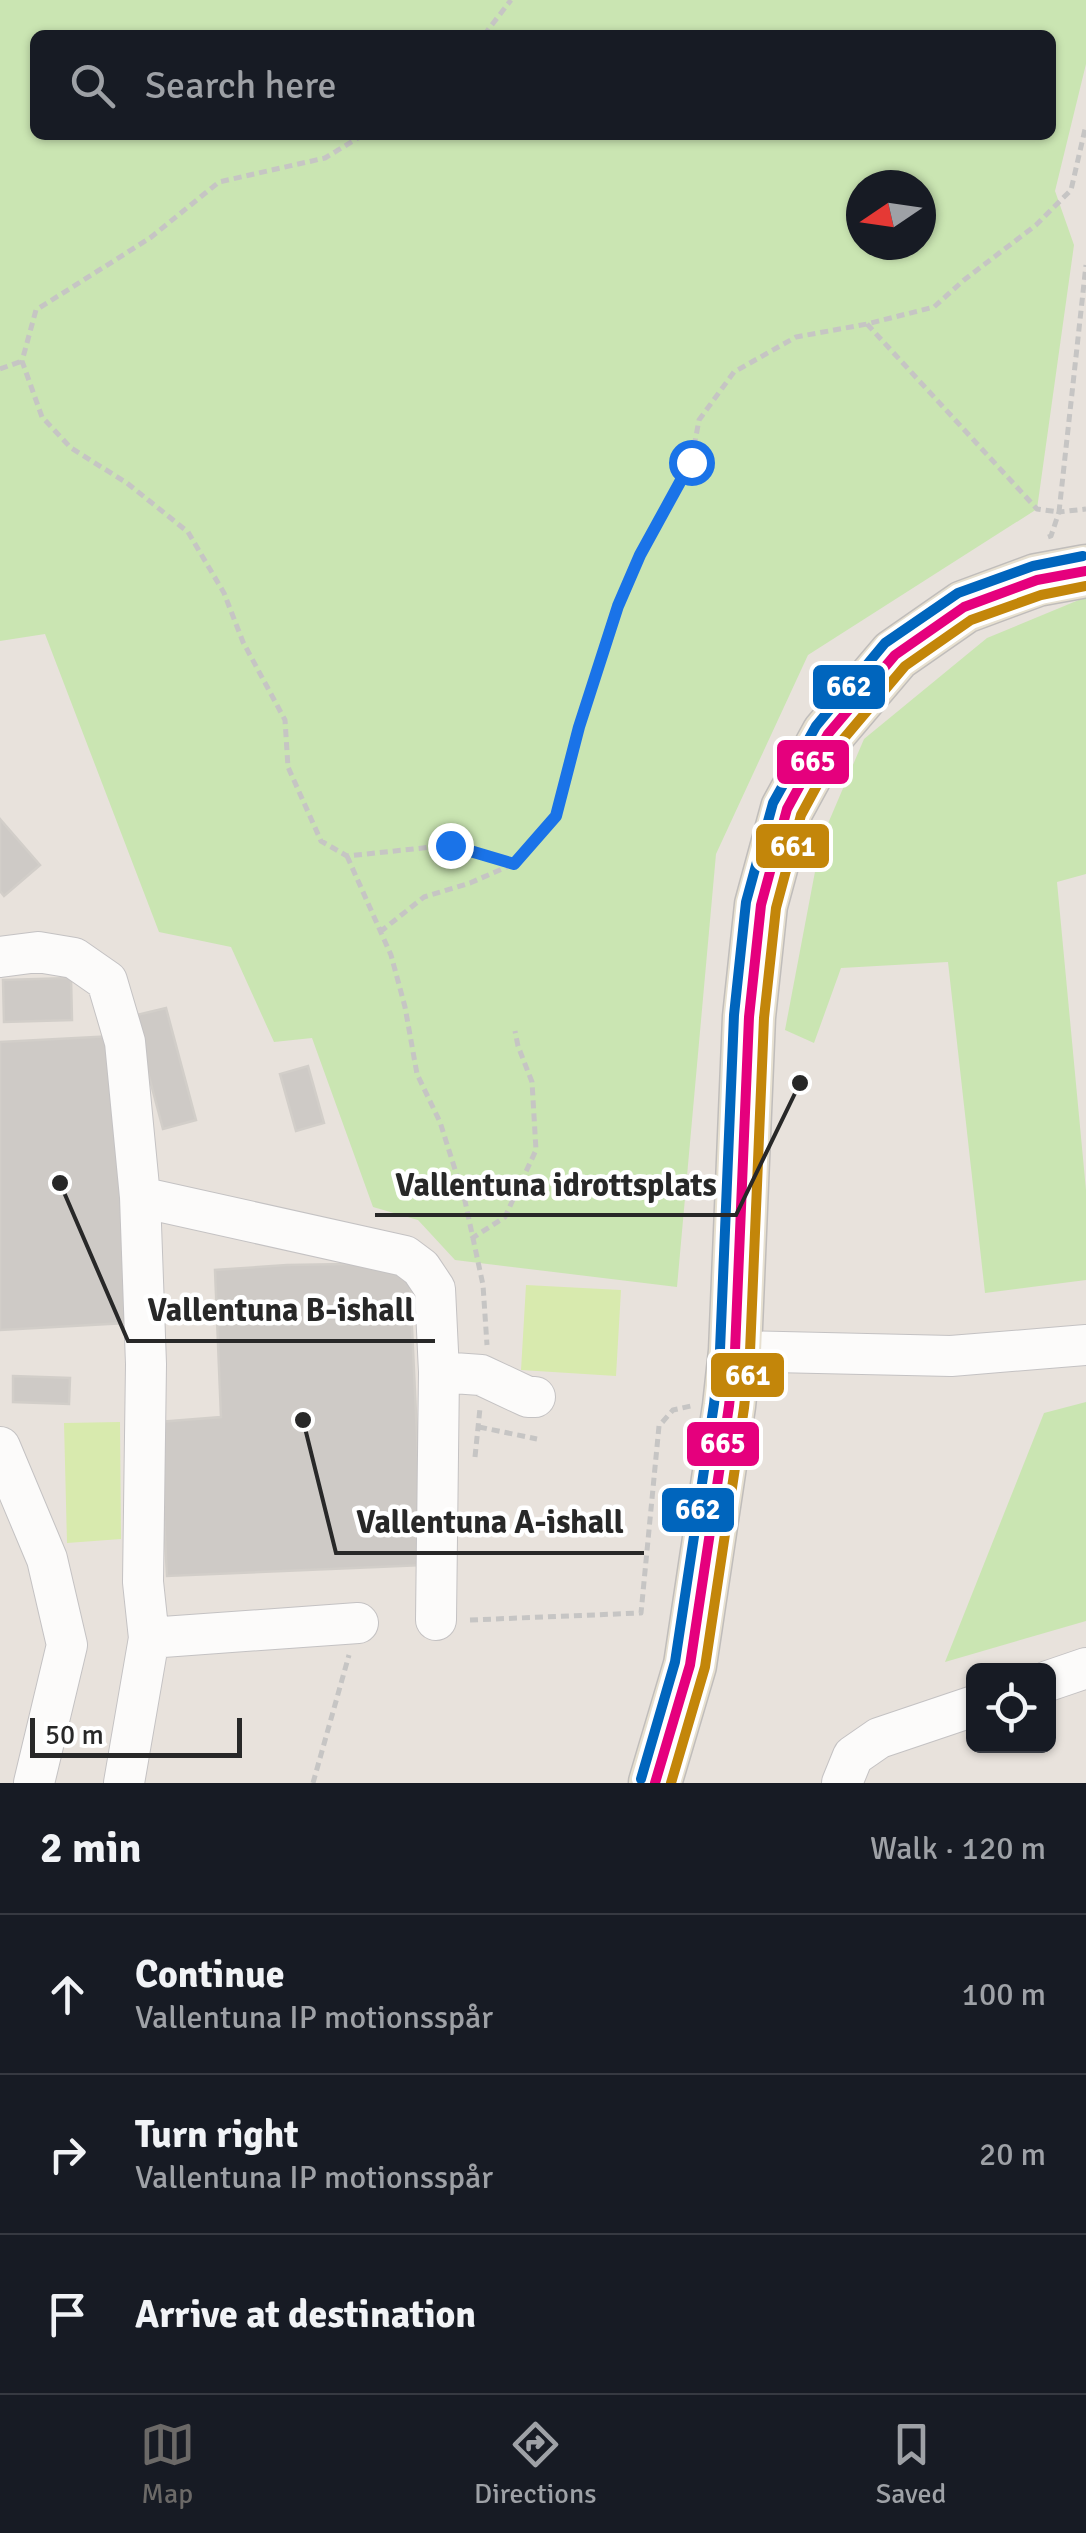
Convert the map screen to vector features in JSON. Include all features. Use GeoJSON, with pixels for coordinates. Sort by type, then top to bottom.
{"type":"FeatureCollection","features":[{"type":"Feature","properties":{"kind":"main road"},"geometry":{"type":"LineString","coordinates":[[655,1783],[690,1665],[729,1406],[735,1351],[751,998],[761,905],[787,809],[828,734],[896,655],[964,607],[1037,580],[1086,571]]}},
{"type":"Feature","properties":{"kind":"street"},"geometry":{"type":"LineString","coordinates":[[0,957],[38,952],[74,958],[108,981],[125,1042],[140,1197],[146,1364],[143,1582],[150,1638],[124,1783]]}},
{"type":"Feature","properties":{"kind":"street"},"geometry":{"type":"LineString","coordinates":[[140,1197],[405,1256],[421,1268],[435,1288],[449,1620]]}},
{"type":"Feature","properties":{"kind":"street"},"geometry":{"type":"LineString","coordinates":[[735,1351],[952,1356],[1086,1345]]}},
{"type":"Feature","properties":{"kind":"street"},"geometry":{"type":"LineString","coordinates":[[439,1372],[481,1375],[535,1397]]}},
{"type":"Feature","properties":{"kind":"street"},"geometry":{"type":"LineString","coordinates":[[0,1447],[47,1558],[67,1645],[34,1783]]}},
{"type":"Feature","properties":{"kind":"street"},"geometry":{"type":"LineString","coordinates":[[150,1638],[358,1622]]}},
{"type":"Feature","properties":{"kind":"street"},"geometry":{"type":"LineString","coordinates":[[1056,1677],[1086,1668]]}},
{"type":"Feature","properties":{"kind":"street"},"geometry":{"type":"LineString","coordinates":[[842,1783],[853,1756],[878,1738],[966,1709]]}},
{"type":"Feature","properties":{"kind":"path"},"geometry":{"type":"LineString","coordinates":[[488,30],[511,0]]}},
{"type":"Feature","properties":{"kind":"path"},"geometry":{"type":"LineString","coordinates":[[380,932],[424,897],[514,864],[556,816],[579,727],[618,606],[640,555],[691,462],[699,420],[734,372],[796,337],[934,307],[1036,225],[1072,190],[1086,124]]}},
{"type":"Feature","properties":{"kind":"path"},"geometry":{"type":"LineString","coordinates":[[354,140],[325,158],[219,182],[150,238],[36,310],[22,361],[42,417],[71,448],[127,482],[188,532],[224,593],[243,642],[285,720],[288,767],[320,841],[348,856],[450,845],[514,864]]}},
{"type":"Feature","properties":{"kind":"path"},"geometry":{"type":"LineString","coordinates":[[866,324],[1037,510],[1058,512],[1086,265]]}},
{"type":"Feature","properties":{"kind":"path"},"geometry":{"type":"LineString","coordinates":[[0,369],[22,361]]}},
{"type":"Feature","properties":{"kind":"path"},"geometry":{"type":"LineString","coordinates":[[348,856],[391,955],[417,1074],[440,1122],[465,1201]]}},
{"type":"Feature","properties":{"kind":"path"},"geometry":{"type":"LineString","coordinates":[[472,1239],[505,1217],[536,1150],[532,1082],[516,1031]]}},
{"type":"Feature","properties":{"kind":"path"},"geometry":{"type":"LineString","coordinates":[[449,1620],[642,1612],[659,1426],[673,1410],[694,1405],[729,1406]]}},
{"type":"Feature","properties":{"kind":"path"},"geometry":{"type":"LineString","coordinates":[[479,1427],[537,1439]]}},
{"type":"Feature","properties":{"kind":"path"},"geometry":{"type":"LineString","coordinates":[[313,1783],[358,1622]]}},
{"type":"Feature","properties":{"kind":"green space"},"geometry":{"type":"Polygon","coordinates":[[[0,0],[1086,0],[1086,64],[1055,191],[1074,245],[1037,509],[808,655],[716,854],[677,1287],[455,1260],[418,1220],[373,1207],[312,1038],[274,1042],[231,947],[159,932],[45,634],[0,641],[0,0]]]}},
{"type":"Feature","properties":{"kind":"green space"},"geometry":{"type":"Polygon","coordinates":[[[1086,597],[1086,874],[1057,882],[1086,1190],[1086,1280],[985,1293],[948,962],[841,968],[814,1043],[785,1030],[821,840],[864,739],[987,638],[1086,597]]]}},
{"type":"Feature","properties":{"kind":"green space"},"geometry":{"type":"Polygon","coordinates":[[[526,1285],[621,1290],[616,1376],[521,1370],[526,1285]]]}},
{"type":"Feature","properties":{"kind":"green space"},"geometry":{"type":"Polygon","coordinates":[[[1086,1402],[1086,1621],[945,1662],[1044,1413],[1086,1402]]]}},
{"type":"Feature","properties":{"kind":"green space"},"geometry":{"type":"Polygon","coordinates":[[[120,1422],[121,1539],[67,1543],[64,1423],[120,1422]]]}},
{"type":"Feature","properties":{"kind":"building"},"geometry":{"type":"Polygon","coordinates":[[[0,819],[40,865],[4,896],[0,891],[0,819]]]}},
{"type":"Feature","properties":{"kind":"building"},"geometry":{"type":"Polygon","coordinates":[[[71,978],[72,1020],[4,1022],[3,980],[71,978]]]}},
{"type":"Feature","properties":{"kind":"building"},"geometry":{"type":"Polygon","coordinates":[[[166,1008],[196,1120],[163,1129],[133,1016],[166,1008]]]}},
{"type":"Feature","properties":{"kind":"building"},"geometry":{"type":"Polygon","coordinates":[[[113,1036],[126,1323],[0,1330],[0,1042],[113,1036]]]}},
{"type":"Feature","properties":{"kind":"building"},"geometry":{"type":"Polygon","coordinates":[[[308,1066],[324,1123],[296,1131],[280,1074],[308,1066]]]}},
{"type":"Feature","properties":{"kind":"building"},"geometry":{"type":"Polygon","coordinates":[[[409,1263],[423,1565],[167,1576],[159,1422],[221,1417],[215,1270],[409,1263]]]}},
{"type":"Feature","properties":{"kind":"building"},"geometry":{"type":"Polygon","coordinates":[[[13,1376],[70,1378],[69,1404],[13,1402],[13,1376]]]}},
{"type":"Feature","properties":{"kind":"transit line","name":"662"},"geometry":{"type":"LineString","coordinates":[[641,1779],[675,1662],[714,1404],[720,1350],[734,1015],[746,902],[773,803],[816,726],[885,643],[958,593],[1033,566],[1083,556]]}},
{"type":"Feature","properties":{"kind":"transit line","name":"665"},"geometry":{"type":"LineString","coordinates":[[655,1783],[690,1665],[729,1406],[735,1351],[749,1017],[761,905],[787,809],[828,734],[895,655],[964,607],[1037,580],[1086,571]]}},
{"type":"Feature","properties":{"kind":"transit line","name":"661"},"geometry":{"type":"LineString","coordinates":[[671,1783],[705,1667],[744,1408],[750,1352],[764,1018],[776,908],[801,815],[840,743],[905,666],[971,620],[1041,595],[1086,586]]}},
{"type":"Feature","properties":{"kind":"place","name":"Vallentuna idrottsplats"},"geometry":{"type":"Point","coordinates":[800,1083]}},
{"type":"Feature","properties":{"kind":"place","name":"Vallentuna B-ishall"},"geometry":{"type":"Point","coordinates":[60,1183]}},
{"type":"Feature","properties":{"kind":"place","name":"Vallentuna A-ishall"},"geometry":{"type":"Point","coordinates":[303,1420]}},
{"type":"Feature","properties":{"kind":"route"},"geometry":{"type":"LineString","coordinates":[[450,845],[514,864],[556,816],[579,727],[618,606],[640,555],[691,462]]}}]}
